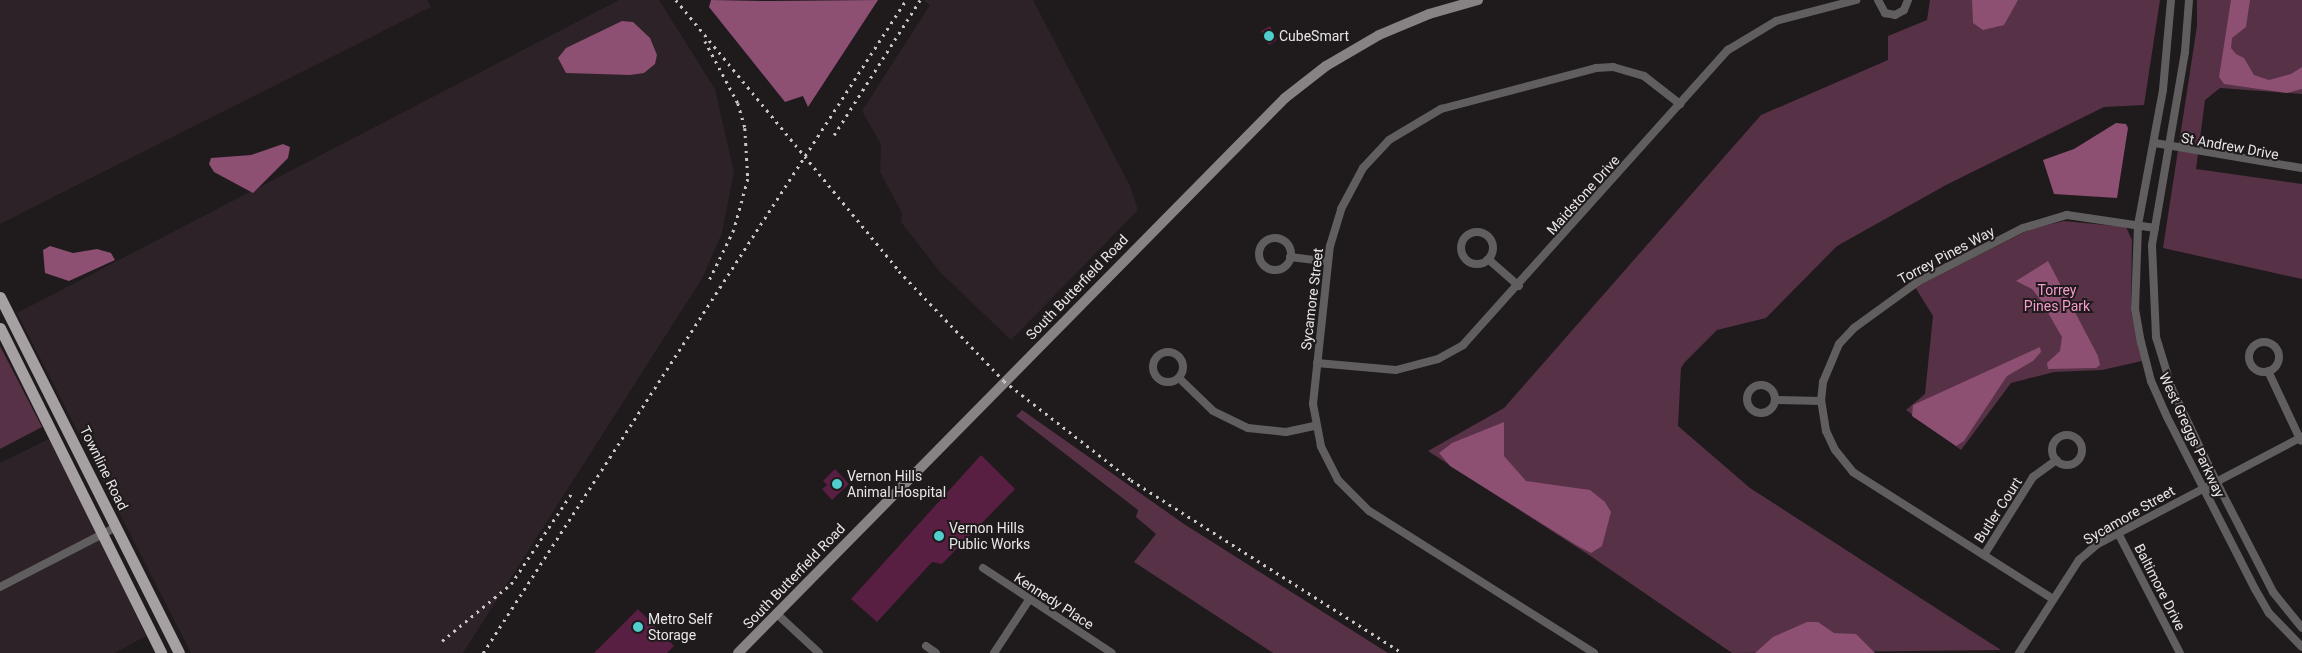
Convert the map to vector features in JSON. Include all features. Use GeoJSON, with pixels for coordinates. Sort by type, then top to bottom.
{"type":"FeatureCollection","features":[{"type":"Feature","properties":{"kind":"main road","name":"South Butterfield Road"},"geometry":{"type":"LineString","coordinates":[[738,653],[1285,98],[1364,43],[1457,3],[1478,0]]}},
{"type":"Feature","properties":{"kind":"main road","name":"Townline Road"},"geometry":{"type":"LineString","coordinates":[[0,297],[179,653]]}},
{"type":"Feature","properties":{"kind":"main road"},"geometry":{"type":"LineString","coordinates":[[0,328],[161,653]]}},
{"type":"Feature","properties":{"kind":"street","name":"Maidstone Drive"},"geometry":{"type":"LineString","coordinates":[[1317,363],[1396,370],[1438,359],[1472,338],[1728,50],[1753,32],[1776,21],[1856,0]]}},
{"type":"Feature","properties":{"kind":"street"},"geometry":{"type":"LineString","coordinates":[[1878,0],[1885,13],[1895,15],[1904,10],[1908,0]]}},
{"type":"Feature","properties":{"kind":"street","name":"West Greggs Parkway"},"geometry":{"type":"LineString","coordinates":[[2172,0],[2155,143],[2138,225],[2135,309],[2141,342],[2151,381],[2273,592],[2302,628]]}},
{"type":"Feature","properties":{"kind":"street","name":"West Greggs Parkway"},"geometry":{"type":"LineString","coordinates":[[2189,0],[2170,148],[2155,228],[2151,276],[2156,337],[2172,389],[2210,485],[2269,613],[2302,647]]}},
{"type":"Feature","properties":{"kind":"street","name":"Sycamore Street"},"geometry":{"type":"LineString","coordinates":[[1594,653],[1369,511],[1338,480],[1315,426],[1317,363],[1328,262],[1341,209],[1363,168],[1401,131],[1441,109],[1596,68],[1613,68],[1644,76],[1680,104]]}},
{"type":"Feature","properties":{"kind":"street","name":"St Andrew Drive"},"geometry":{"type":"LineString","coordinates":[[2155,143],[2170,148],[2302,168]]}},
{"type":"Feature","properties":{"kind":"street","name":"Torrey Pines Way"},"geometry":{"type":"LineString","coordinates":[[2053,598],[1853,472],[1835,450],[1826,431],[1821,400],[1829,363],[1839,344],[1854,328],[1919,281],[2043,219],[2090,216],[2155,228]]}},
{"type":"Feature","properties":{"kind":"street"},"geometry":{"type":"LineString","coordinates":[[1480,233],[1488,238],[1492,247],[1488,258],[1475,264],[1465,259],[1461,250],[1466,236],[1480,233]]}},
{"type":"Feature","properties":{"kind":"street"},"geometry":{"type":"LineString","coordinates":[[1280,239],[1288,245],[1290,257],[1283,267],[1274,270],[1261,261],[1260,250],[1265,242],[1280,239]]}},
{"type":"Feature","properties":{"kind":"street"},"geometry":{"type":"LineString","coordinates":[[1290,257],[1328,262]]}},
{"type":"Feature","properties":{"kind":"street"},"geometry":{"type":"LineString","coordinates":[[1488,258],[1519,286]]}},
{"type":"Feature","properties":{"kind":"street"},"geometry":{"type":"LineString","coordinates":[[1168,352],[1181,358],[1183,367],[1179,378],[1168,382],[1158,379],[1153,365],[1158,356],[1168,352]]}},
{"type":"Feature","properties":{"kind":"street"},"geometry":{"type":"LineString","coordinates":[[2268,371],[2301,439]]}},
{"type":"Feature","properties":{"kind":"street"},"geometry":{"type":"LineString","coordinates":[[1179,378],[1213,410],[1248,428],[1286,432],[1315,426]]}},
{"type":"Feature","properties":{"kind":"street"},"geometry":{"type":"LineString","coordinates":[[1776,400],[1821,400]]}},
{"type":"Feature","properties":{"kind":"street","name":"Sycamore Street"},"geometry":{"type":"LineString","coordinates":[[2019,653],[2079,560],[2118,533],[2301,439]]}},
{"type":"Feature","properties":{"kind":"street","name":"Butler Court"},"geometry":{"type":"LineString","coordinates":[[1984,555],[2033,477],[2056,460]]}},
{"type":"Feature","properties":{"kind":"street"},"geometry":{"type":"LineString","coordinates":[[0,588],[116,526]]}},
{"type":"Feature","properties":{"kind":"street","name":"Baltimore Drive"},"geometry":{"type":"LineString","coordinates":[[2118,533],[2180,653]]}},
{"type":"Feature","properties":{"kind":"street","name":"Kennedy Place"},"geometry":{"type":"LineString","coordinates":[[983,568],[1112,653]]}},
{"type":"Feature","properties":{"kind":"street"},"geometry":{"type":"LineString","coordinates":[[994,653],[1029,600]]}},
{"type":"Feature","properties":{"kind":"street"},"geometry":{"type":"LineString","coordinates":[[777,614],[819,653]]}},
{"type":"Feature","properties":{"kind":"street"},"geometry":{"type":"LineString","coordinates":[[926,646],[936,653]]}},
{"type":"Feature","properties":{"kind":"shaded area"},"geometry":{"type":"Polygon","coordinates":[[[0,0],[427,0],[431,7],[0,224],[0,0]]]}},
{"type":"Feature","properties":{"kind":"shaded area"},"geometry":{"type":"Polygon","coordinates":[[[619,0],[659,0],[715,89],[734,172],[722,233],[703,277],[463,653],[191,653],[17,313],[619,0]]]}},
{"type":"Feature","properties":{"kind":"shaded area"},"geometry":{"type":"Polygon","coordinates":[[[711,0],[878,0],[808,107],[803,96],[785,102],[709,7],[711,0]]]}},
{"type":"Feature","properties":{"kind":"shaded area"},"geometry":{"type":"Polygon","coordinates":[[[923,0],[1033,0],[1130,186],[1138,210],[1011,340],[940,272],[901,222],[902,213],[880,172],[881,144],[862,111],[930,5],[923,0]]]}},
{"type":"Feature","properties":{"kind":"shaded area"},"geometry":{"type":"Polygon","coordinates":[[[1972,0],[2018,0],[2004,25],[1983,30],[1973,23],[1972,0]]]}},
{"type":"Feature","properties":{"kind":"shaded area"},"geometry":{"type":"Polygon","coordinates":[[[2231,0],[2250,0],[2246,27],[2232,38],[2231,48],[2236,54],[2244,58],[2254,75],[2269,80],[2291,74],[2302,67],[2302,89],[2287,93],[2224,84],[2219,77],[2231,0]]]}},
{"type":"Feature","properties":{"kind":"shaded area"},"geometry":{"type":"Polygon","coordinates":[[[622,21],[633,22],[650,38],[657,55],[655,64],[644,73],[630,75],[566,73],[558,58],[566,48],[622,21]]]}},
{"type":"Feature","properties":{"kind":"shaded area"},"geometry":{"type":"Polygon","coordinates":[[[2116,123],[2126,124],[2128,128],[2117,198],[2054,194],[2043,160],[2074,149],[2116,123]]]}},
{"type":"Feature","properties":{"kind":"shaded area"},"geometry":{"type":"Polygon","coordinates":[[[283,144],[290,147],[288,158],[253,193],[214,172],[209,164],[211,158],[251,155],[283,144]]]}},
{"type":"Feature","properties":{"kind":"shaded area"},"geometry":{"type":"Polygon","coordinates":[[[50,246],[73,253],[97,249],[111,253],[115,260],[69,281],[45,273],[43,250],[50,246]]]}},
{"type":"Feature","properties":{"kind":"shaded area"},"geometry":{"type":"Polygon","coordinates":[[[2048,261],[2098,356],[2100,365],[2096,368],[2048,369],[2047,363],[2060,351],[2062,337],[2032,289],[2016,281],[2048,261]]]}},
{"type":"Feature","properties":{"kind":"shaded area"},"geometry":{"type":"Polygon","coordinates":[[[2040,347],[2041,352],[2033,361],[2007,376],[1964,441],[1956,446],[1912,416],[1913,405],[2040,347]]]}},
{"type":"Feature","properties":{"kind":"shaded area"},"geometry":{"type":"Polygon","coordinates":[[[1504,422],[1504,456],[1526,481],[1590,490],[1605,502],[1611,512],[1602,546],[1591,553],[1576,545],[1450,466],[1439,453],[1452,443],[1504,422]]]}},
{"type":"Feature","properties":{"kind":"shaded area"},"geometry":{"type":"Polygon","coordinates":[[[51,438],[146,636],[115,653],[0,653],[0,463],[51,438]]]}},
{"type":"Feature","properties":{"kind":"shaded area"},"geometry":{"type":"Polygon","coordinates":[[[1807,622],[1818,622],[1834,633],[1856,634],[1875,653],[1755,653],[1773,637],[1807,622]]]}},
{"type":"Feature","properties":{"kind":"green space"},"geometry":{"type":"Polygon","coordinates":[[[1930,0],[2160,0],[2144,105],[2104,107],[1946,185],[1837,246],[1766,318],[1717,330],[1685,362],[1681,368],[1678,426],[1750,488],[2001,650],[1732,653],[1592,557],[1428,451],[1504,408],[1761,115],[1888,60],[1888,36],[1927,20],[1930,0]]]}},
{"type":"Feature","properties":{"kind":"green space"},"geometry":{"type":"Polygon","coordinates":[[[2197,0],[2302,0],[2302,94],[2220,88],[2205,100],[2196,169],[2302,184],[2302,279],[2163,248],[2197,26],[2197,0]]]}},
{"type":"Feature","properties":{"kind":"green space","name":"Torrey Pines Park"},"geometry":{"type":"Polygon","coordinates":[[[2064,221],[2126,227],[2132,240],[2131,311],[2142,361],[2102,370],[2054,372],[2011,383],[1961,450],[1906,410],[1925,394],[1933,316],[1915,287],[2031,229],[2064,221]]]}},
{"type":"Feature","properties":{"kind":"green space"},"geometry":{"type":"Polygon","coordinates":[[[0,346],[42,427],[0,449],[0,346]]]}},
{"type":"Feature","properties":{"kind":"green space"},"geometry":{"type":"Polygon","coordinates":[[[1022,410],[1184,524],[1388,653],[1273,653],[1134,562],[1156,534],[1136,517],[1138,510],[1016,416],[1022,410]]]}},
{"type":"Feature","properties":{"kind":"building","name":"CubeSmart"},"geometry":{"type":"Polygon","coordinates":[[[1270,26],[1277,40],[1269,45],[1261,31],[1270,26]]]}},
{"type":"Feature","properties":{"kind":"building","name":"Vernon Hills Public Works"},"geometry":{"type":"Polygon","coordinates":[[[981,455],[1015,489],[942,564],[932,562],[877,622],[851,599],[981,455]]]}},
{"type":"Feature","properties":{"kind":"building","name":"Vernon Hills Animal Hospital"},"geometry":{"type":"Polygon","coordinates":[[[835,469],[849,484],[832,500],[822,489],[827,485],[823,481],[835,469]]]}},
{"type":"Feature","properties":{"kind":"building","name":"Metro Self Storage"},"geometry":{"type":"Polygon","coordinates":[[[638,609],[674,646],[667,653],[594,653],[638,609]]]}},
{"type":"Feature","properties":{"kind":"railway"},"geometry":{"type":"LineString","coordinates":[[676,0],[899,271],[1004,381],[1131,480],[1403,653]]}},
{"type":"Feature","properties":{"kind":"railway"},"geometry":{"type":"LineString","coordinates":[[483,653],[906,0]]}},
{"type":"Feature","properties":{"kind":"railway"},"geometry":{"type":"LineString","coordinates":[[834,135],[920,0]]}},
{"type":"Feature","properties":{"kind":"railway"},"geometry":{"type":"LineString","coordinates":[[705,41],[738,103],[745,128],[748,179],[734,230],[708,283]]}},
{"type":"Feature","properties":{"kind":"railway"},"geometry":{"type":"LineString","coordinates":[[442,641],[511,584],[573,491]]}},
{"type":"Feature","properties":{"kind":"place","name":"CubeSmart"},"geometry":{"type":"Point","coordinates":[1269,36]}},
{"type":"Feature","properties":{"kind":"place","name":"Vernon Hills Animal Hospital"},"geometry":{"type":"Point","coordinates":[837,484]}},
{"type":"Feature","properties":{"kind":"place","name":"Vernon Hills Public Works"},"geometry":{"type":"Point","coordinates":[939,536]}},
{"type":"Feature","properties":{"kind":"place","name":"Metro Self Storage"},"geometry":{"type":"Point","coordinates":[638,627]}}]}
